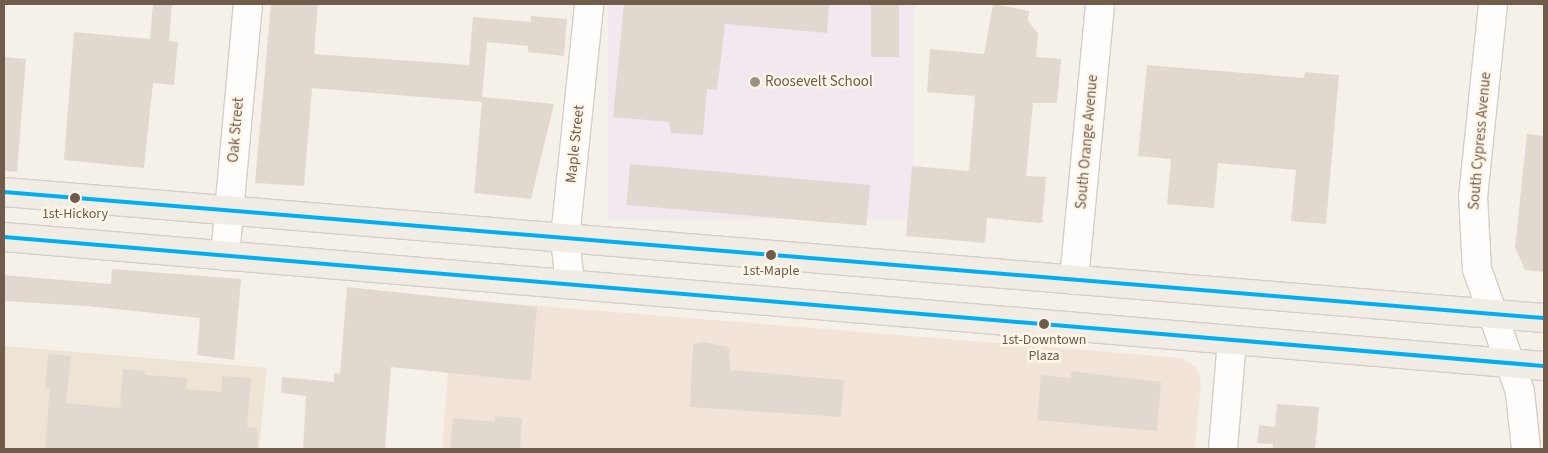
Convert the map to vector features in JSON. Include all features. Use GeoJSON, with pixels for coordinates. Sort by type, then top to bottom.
{"type":"FeatureCollection","features":[{"type":"Feature","properties":{"kind":"main road"},"geometry":{"type":"LineString","coordinates":[[4,192],[1544,318]]}},
{"type":"Feature","properties":{"kind":"main road"},"geometry":{"type":"LineString","coordinates":[[4,237],[1544,366]]}},
{"type":"Feature","properties":{"kind":"street","name":"Oak Street"},"geometry":{"type":"LineString","coordinates":[[225,256],[248,4]]}},
{"type":"Feature","properties":{"kind":"street","name":"Maple Street"},"geometry":{"type":"LineString","coordinates":[[570,284],[566,238],[590,4]]}},
{"type":"Feature","properties":{"kind":"street","name":"South Orange Avenue"},"geometry":{"type":"LineString","coordinates":[[1074,280],[1100,4]]}},
{"type":"Feature","properties":{"kind":"street","name":"South Cypress Avenue"},"geometry":{"type":"LineString","coordinates":[[1493,4],[1473,196],[1477,269],[1520,392],[1526,449]]}},
{"type":"Feature","properties":{"kind":"street"},"geometry":{"type":"LineString","coordinates":[[1223,449],[1232,340]]}},
{"type":"Feature","properties":{"kind":"shaded area","name":"Roosevelt School"},"geometry":{"type":"Polygon","coordinates":[[[608,4],[914,4],[914,219],[608,219],[608,4]]]}},
{"type":"Feature","properties":{"kind":"shaded area"},"geometry":{"type":"Polygon","coordinates":[[[454,299],[1182,358],[1196,368],[1201,381],[1195,449],[442,449],[454,299]]]}},
{"type":"Feature","properties":{"kind":"shaded area"},"geometry":{"type":"Polygon","coordinates":[[[4,346],[267,368],[259,449],[4,449],[4,346]]]}},
{"type":"Feature","properties":{"kind":"building"},"geometry":{"type":"Polygon","coordinates":[[[153,4],[172,4],[169,41],[178,42],[174,85],[153,83],[144,168],[64,160],[74,32],[150,39],[153,4]]]}},
{"type":"Feature","properties":{"kind":"building"},"geometry":{"type":"Polygon","coordinates":[[[271,4],[318,4],[314,54],[469,65],[473,17],[531,22],[531,16],[567,19],[564,56],[528,52],[528,46],[487,42],[482,97],[554,104],[531,199],[474,193],[482,102],[312,88],[304,186],[255,183],[271,4]]]}},
{"type":"Feature","properties":{"kind":"building"},"geometry":{"type":"Polygon","coordinates":[[[624,4],[829,4],[827,33],[725,24],[717,90],[707,89],[703,135],[671,133],[669,122],[613,117],[624,4]]]}},
{"type":"Feature","properties":{"kind":"building"},"geometry":{"type":"Polygon","coordinates":[[[871,4],[899,4],[899,57],[871,57],[871,4]]]}},
{"type":"Feature","properties":{"kind":"building"},"geometry":{"type":"Polygon","coordinates":[[[993,4],[1029,11],[1028,21],[1038,33],[1036,57],[1061,59],[1057,103],[1033,103],[1026,176],[1046,177],[1042,223],[987,218],[985,243],[906,236],[912,166],[969,171],[975,96],[927,92],[930,49],[984,54],[993,4]]]}},
{"type":"Feature","properties":{"kind":"building"},"geometry":{"type":"Polygon","coordinates":[[[4,57],[26,59],[17,172],[4,171],[4,57]]]}},
{"type":"Feature","properties":{"kind":"building"},"geometry":{"type":"Polygon","coordinates":[[[1147,65],[1304,78],[1305,72],[1339,75],[1326,224],[1291,221],[1296,170],[1218,163],[1214,208],[1167,204],[1171,159],[1138,156],[1147,65]]]}},
{"type":"Feature","properties":{"kind":"building"},"geometry":{"type":"Polygon","coordinates":[[[1527,134],[1544,136],[1544,272],[1525,270],[1515,247],[1527,134]]]}},
{"type":"Feature","properties":{"kind":"building"},"geometry":{"type":"Polygon","coordinates":[[[630,164],[870,185],[867,226],[626,205],[630,164]]]}},
{"type":"Feature","properties":{"kind":"building"},"geometry":{"type":"Polygon","coordinates":[[[112,269],[241,279],[234,360],[197,355],[200,318],[87,306],[4,301],[4,275],[111,284],[112,269]]]}},
{"type":"Feature","properties":{"kind":"building"},"geometry":{"type":"Polygon","coordinates":[[[347,287],[537,307],[531,381],[391,367],[385,449],[303,449],[306,396],[281,393],[282,377],[334,382],[334,373],[340,374],[347,287]]]}},
{"type":"Feature","properties":{"kind":"building"},"geometry":{"type":"Polygon","coordinates":[[[703,342],[729,347],[730,370],[844,380],[841,417],[690,407],[693,344],[703,342]]]}},
{"type":"Feature","properties":{"kind":"building"},"geometry":{"type":"Polygon","coordinates":[[[48,354],[71,356],[66,403],[120,408],[123,369],[145,371],[145,375],[187,378],[186,389],[221,392],[222,376],[251,378],[247,427],[257,428],[258,449],[45,449],[50,389],[45,388],[48,354]]]}},
{"type":"Feature","properties":{"kind":"building"},"geometry":{"type":"Polygon","coordinates":[[[1071,371],[1161,382],[1157,431],[1037,420],[1041,375],[1071,378],[1071,371]]]}},
{"type":"Feature","properties":{"kind":"building"},"geometry":{"type":"Polygon","coordinates":[[[1277,404],[1319,407],[1315,449],[1273,448],[1273,444],[1257,443],[1259,425],[1275,427],[1277,404]]]}},
{"type":"Feature","properties":{"kind":"building"},"geometry":{"type":"Polygon","coordinates":[[[495,416],[522,418],[520,449],[450,449],[453,418],[495,422],[495,416]]]}},
{"type":"Feature","properties":{"kind":"transit line"},"geometry":{"type":"LineString","coordinates":[[4,192],[1544,318]]}},
{"type":"Feature","properties":{"kind":"transit line"},"geometry":{"type":"LineString","coordinates":[[4,237],[1544,366]]}},
{"type":"Feature","properties":{"kind":"place","name":"Roosevelt School"},"geometry":{"type":"Point","coordinates":[755,82]}},
{"type":"Feature","properties":{"kind":"place","name":"1st-Hickory"},"geometry":{"type":"Point","coordinates":[75,198]}},
{"type":"Feature","properties":{"kind":"place","name":"1st-Maple"},"geometry":{"type":"Point","coordinates":[771,255]}},
{"type":"Feature","properties":{"kind":"place","name":"1st-Downtown Plaza"},"geometry":{"type":"Point","coordinates":[1044,324]}}]}
